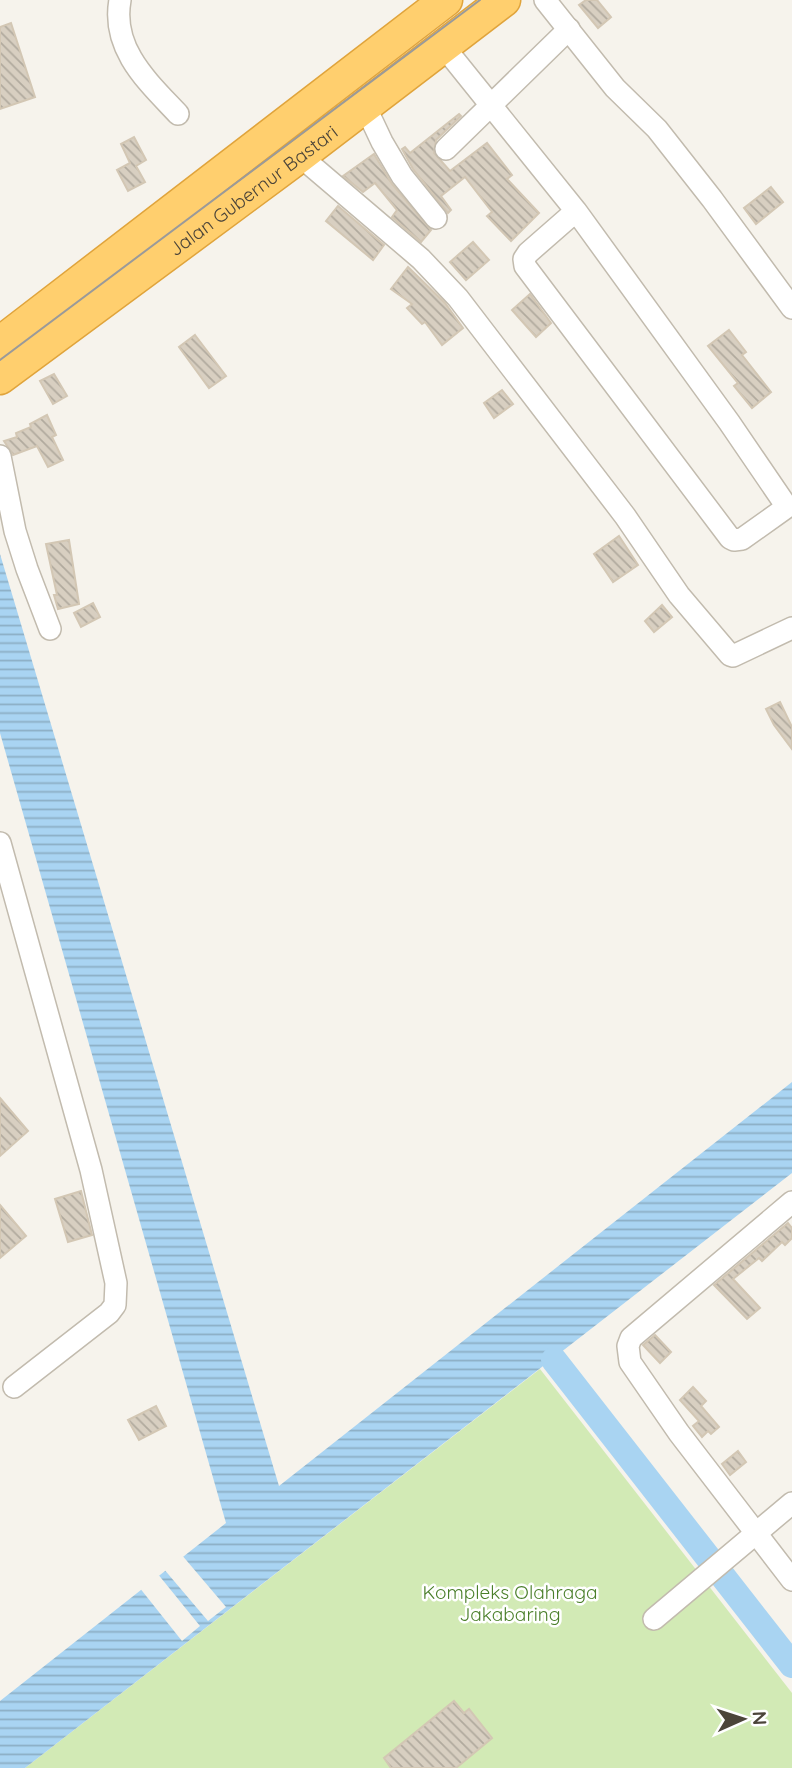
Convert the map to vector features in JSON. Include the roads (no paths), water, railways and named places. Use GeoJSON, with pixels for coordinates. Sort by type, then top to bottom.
{"type":"FeatureCollection","features":[{"type":"Feature","properties":{"kind":"highway","name":"Jalan Gubernur Bastari"},"geometry":{"type":"LineString","coordinates":[[0,378],[300,156],[504,0]]}},
{"type":"Feature","properties":{"kind":"highway","name":"Jalan Gubernur Bastari"},"geometry":{"type":"LineString","coordinates":[[0,343],[439,2]]}},
{"type":"Feature","properties":{"kind":"street"},"geometry":{"type":"LineString","coordinates":[[120,0],[120,27],[128,56],[137,70],[178,114]]}},
{"type":"Feature","properties":{"kind":"street"},"geometry":{"type":"LineString","coordinates":[[545,0],[615,88],[657,129],[792,308]]}},
{"type":"Feature","properties":{"kind":"street"},"geometry":{"type":"LineString","coordinates":[[446,149],[569,30]]}},
{"type":"Feature","properties":{"kind":"street"},"geometry":{"type":"LineString","coordinates":[[444,47],[576,211],[790,505],[742,539],[730,538],[524,266],[528,253],[576,211]]}},
{"type":"Feature","properties":{"kind":"street"},"geometry":{"type":"LineString","coordinates":[[365,106],[402,176],[436,218]]}},
{"type":"Feature","properties":{"kind":"street"},"geometry":{"type":"LineString","coordinates":[[300,156],[421,259],[458,298],[625,516],[679,595],[730,655],[733,656],[792,628]]}},
{"type":"Feature","properties":{"kind":"street"},"geometry":{"type":"LineString","coordinates":[[0,456],[19,544],[50,629]]}},
{"type":"Feature","properties":{"kind":"street"},"geometry":{"type":"LineString","coordinates":[[0,843],[91,1170],[116,1283],[115,1305],[102,1320],[14,1387]]}},
{"type":"Feature","properties":{"kind":"street"},"geometry":{"type":"LineString","coordinates":[[792,1202],[631,1338],[628,1346],[630,1362],[679,1433],[792,1580]]}},
{"type":"Feature","properties":{"kind":"street"},"geometry":{"type":"LineString","coordinates":[[654,1619],[792,1503]]}},
{"type":"Feature","properties":{"kind":"water"},"geometry":{"type":"Polygon","coordinates":[[[0,554],[279,1486],[792,1082],[792,1173],[25,1768],[0,1768],[0,1701],[226,1523],[0,733],[0,554]]]}},
{"type":"Feature","properties":{"kind":"waterway"},"geometry":{"type":"LineString","coordinates":[[554,1360],[792,1665]]}},
{"type":"Feature","properties":{"kind":"tram line"},"geometry":{"type":"LineString","coordinates":[[0,360],[480,0]]}},
{"type":"Feature","properties":{"kind":"park label","name":"Kompleks Olahraga Jakabaring"},"geometry":{"type":"Point","coordinates":[510,1603]}}]}
